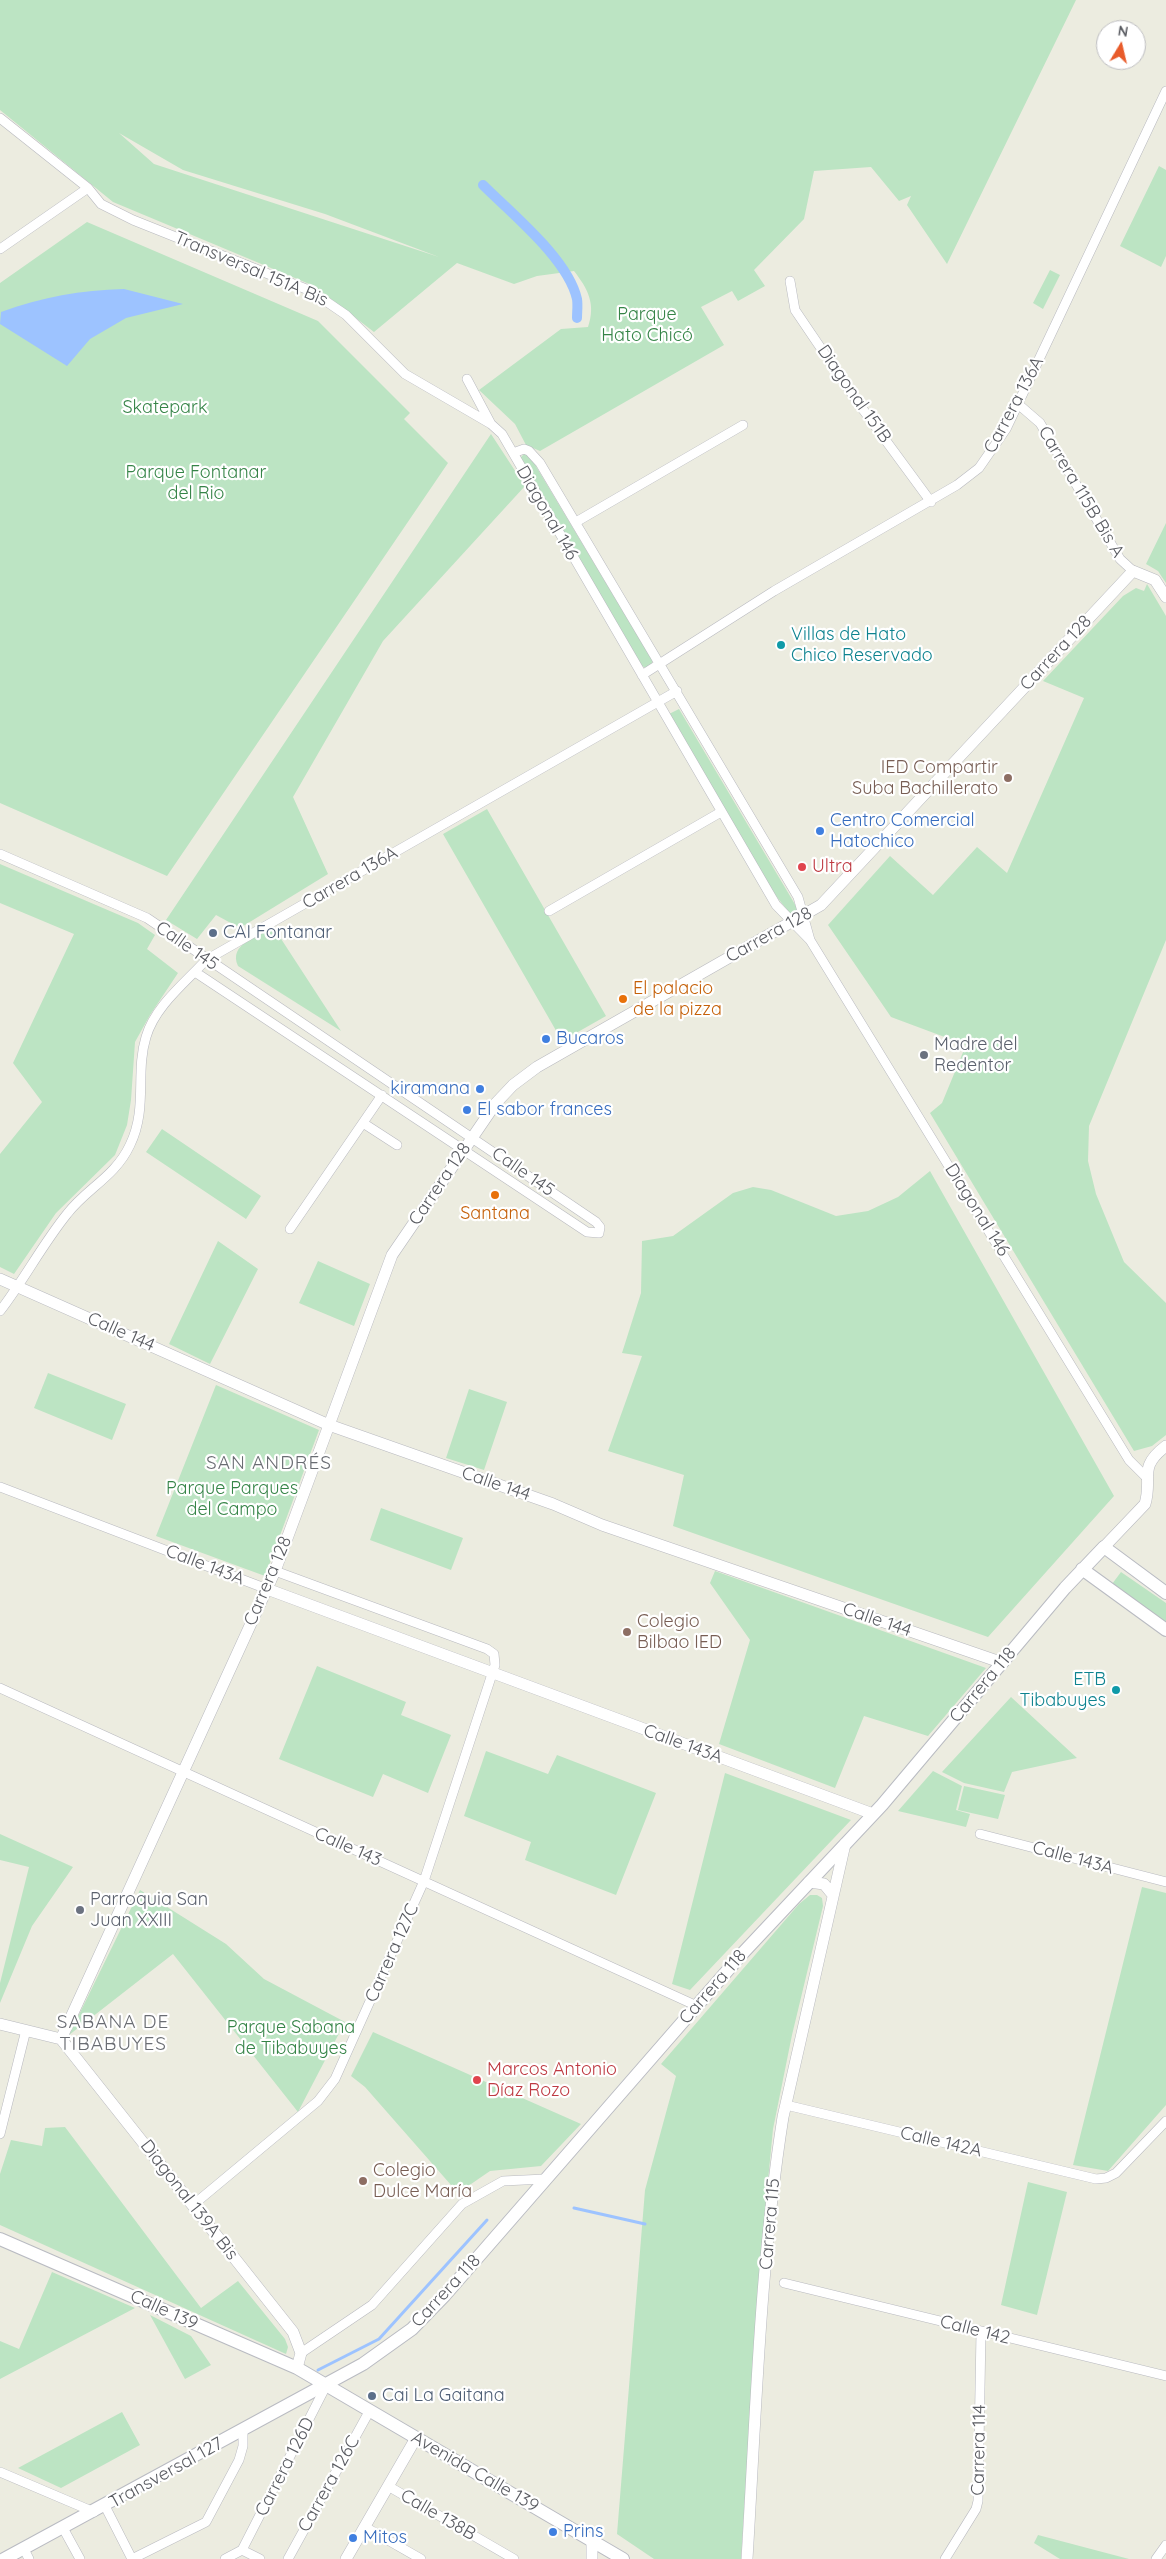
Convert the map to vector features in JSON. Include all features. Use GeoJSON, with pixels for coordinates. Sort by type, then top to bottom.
{"type":"FeatureCollection","features":[{"type":"Feature","properties":{"kind":"main road"},"geometry":{"type":"LineString","coordinates":[[1166,1593],[1104,1547],[1082,1569],[1166,1630]]}},
{"type":"Feature","properties":{"kind":"main road","name":"Carrera 118"},"geometry":{"type":"LineString","coordinates":[[327,2384],[363,2364],[412,2330],[470,2268],[545,2179],[697,2006],[873,1814],[1082,1569]]}},
{"type":"Feature","properties":{"kind":"main road","name":"Calle 139"},"geometry":{"type":"LineString","coordinates":[[0,2238],[297,2368],[327,2384]]}},
{"type":"Feature","properties":{"kind":"main road","name":"Avenida Calle 139"},"geometry":{"type":"LineString","coordinates":[[327,2384],[623,2559]]}},
{"type":"Feature","properties":{"kind":"main road","name":"Transversal 127"},"geometry":{"type":"LineString","coordinates":[[4,2559],[27,2554],[63,2528],[327,2384]]}},
{"type":"Feature","properties":{"kind":"street","name":"Carrera 136A"},"geometry":{"type":"LineString","coordinates":[[642,675],[774,591],[930,502],[979,468],[994,448],[1018,404],[1166,91]]}},
{"type":"Feature","properties":{"kind":"street","name":"Transversal 151A Bis"},"geometry":{"type":"LineString","coordinates":[[0,118],[88,188],[101,204],[133,220],[311,291],[331,303],[346,315],[405,374],[491,424],[502,434],[513,454]]}},
{"type":"Feature","properties":{"kind":"street"},"geometry":{"type":"LineString","coordinates":[[0,249],[88,188]]}},
{"type":"Feature","properties":{"kind":"street","name":"Diagonal 151B"},"geometry":{"type":"LineString","coordinates":[[790,280],[796,310],[856,400],[930,502]]}},
{"type":"Feature","properties":{"kind":"street"},"geometry":{"type":"LineString","coordinates":[[468,379],[491,424]]}},
{"type":"Feature","properties":{"kind":"street","name":"Carrera 115B Bis A"},"geometry":{"type":"LineString","coordinates":[[1018,404],[1040,423],[1120,559],[1133,571],[1155,580],[1166,597]]}},
{"type":"Feature","properties":{"kind":"street"},"geometry":{"type":"LineString","coordinates":[[576,522],[743,425]]}},
{"type":"Feature","properties":{"kind":"street","name":"Diagonal 146"},"geometry":{"type":"LineString","coordinates":[[810,940],[805,916],[798,897],[576,522],[536,457],[524,449],[513,454],[776,906],[810,940],[1129,1460],[1146,1477]]}},
{"type":"Feature","properties":{"kind":"street","name":"Carrera 128"},"geometry":{"type":"LineString","coordinates":[[61,2039],[275,1571],[392,1255],[472,1136],[504,1093],[522,1077],[609,1025],[805,916],[825,902],[1133,571]]}},
{"type":"Feature","properties":{"kind":"street","name":"Carrera 136A"},"geometry":{"type":"LineString","coordinates":[[0,1311],[19,1287],[67,1213],[113,1171],[129,1147],[140,1117],[143,1051],[148,1031],[161,1010],[206,960],[677,691]]}},
{"type":"Feature","properties":{"kind":"street"},"geometry":{"type":"LineString","coordinates":[[549,911],[721,812]]}},
{"type":"Feature","properties":{"kind":"street","name":"Calle 145"},"geometry":{"type":"LineString","coordinates":[[0,854],[138,914],[472,1136],[596,1222],[600,1227],[599,1233],[587,1232],[195,972]]}},
{"type":"Feature","properties":{"kind":"street"},"geometry":{"type":"LineString","coordinates":[[290,1229],[382,1095]]}},
{"type":"Feature","properties":{"kind":"street"},"geometry":{"type":"LineString","coordinates":[[363,1123],[397,1145]]}},
{"type":"Feature","properties":{"kind":"street","name":"Calle 144"},"geometry":{"type":"LineString","coordinates":[[0,1279],[329,1425],[553,1504],[602,1525],[1002,1663]]}},
{"type":"Feature","properties":{"kind":"street"},"geometry":{"type":"LineString","coordinates":[[1104,1547],[1144,1504],[1148,1488],[1146,1477],[1152,1459],[1166,1446]]}},
{"type":"Feature","properties":{"kind":"street","name":"Calle 143A"},"geometry":{"type":"LineString","coordinates":[[0,1487],[267,1589],[873,1814]]}},
{"type":"Feature","properties":{"kind":"street"},"geometry":{"type":"LineString","coordinates":[[275,1571],[487,1649],[494,1654],[496,1660],[494,1673]]}},
{"type":"Feature","properties":{"kind":"street","name":"Carrera 127C"},"geometry":{"type":"LineString","coordinates":[[193,2205],[318,2101],[335,2079],[424,1881],[494,1673]]}},
{"type":"Feature","properties":{"kind":"street","name":"Calle 143"},"geometry":{"type":"LineString","coordinates":[[0,1688],[697,2006]]}},
{"type":"Feature","properties":{"kind":"street","name":"Calle 143A"},"geometry":{"type":"LineString","coordinates":[[980,1834],[1166,1882]]}},
{"type":"Feature","properties":{"kind":"street","name":"Carrera 115"},"geometry":{"type":"LineString","coordinates":[[747,2559],[768,2233],[786,2105],[845,1844]]}},
{"type":"Feature","properties":{"kind":"street"},"geometry":{"type":"LineString","coordinates":[[809,1882],[824,1884],[833,1895]]}},
{"type":"Feature","properties":{"kind":"street"},"geometry":{"type":"LineString","coordinates":[[0,2024],[61,2039]]}},
{"type":"Feature","properties":{"kind":"street"},"geometry":{"type":"LineString","coordinates":[[0,2134],[26,2030]]}},
{"type":"Feature","properties":{"kind":"street","name":"Diagonal 139A Bis"},"geometry":{"type":"LineString","coordinates":[[61,2039],[293,2332],[301,2353]]}},
{"type":"Feature","properties":{"kind":"street","name":"Calle 142A"},"geometry":{"type":"LineString","coordinates":[[786,2105],[1096,2179],[1106,2178],[1116,2173],[1166,2121]]}},
{"type":"Feature","properties":{"kind":"street"},"geometry":{"type":"LineString","coordinates":[[297,2368],[301,2353],[372,2305],[462,2204],[503,2181],[545,2179]]}},
{"type":"Feature","properties":{"kind":"street","name":"Calle 142"},"geometry":{"type":"LineString","coordinates":[[784,2283],[1166,2376]]}},
{"type":"Feature","properties":{"kind":"street","name":"Carrera 114"},"geometry":{"type":"LineString","coordinates":[[946,2559],[976,2509],[978,2501],[981,2332]]}},
{"type":"Feature","properties":{"kind":"street","name":"Carrera 126D"},"geometry":{"type":"LineString","coordinates":[[242,2550],[327,2384]]}},
{"type":"Feature","properties":{"kind":"street","name":"Carrera 126C"},"geometry":{"type":"LineString","coordinates":[[288,2559],[370,2410]]}},
{"type":"Feature","properties":{"kind":"street"},"geometry":{"type":"LineString","coordinates":[[0,2472],[99,2509],[132,2559],[206,2522],[239,2460],[243,2446],[243,2430]]}},
{"type":"Feature","properties":{"kind":"street"},"geometry":{"type":"LineString","coordinates":[[346,2559],[416,2438]]}},
{"type":"Feature","properties":{"kind":"street","name":"Calle 138B"},"geometry":{"type":"LineString","coordinates":[[388,2486],[514,2559]]}},
{"type":"Feature","properties":{"kind":"street"},"geometry":{"type":"LineString","coordinates":[[365,2527],[421,2559]]}},
{"type":"Feature","properties":{"kind":"street"},"geometry":{"type":"LineString","coordinates":[[63,2528],[80,2559]]}},
{"type":"Feature","properties":{"kind":"street"},"geometry":{"type":"LineString","coordinates":[[592,2539],[592,2559]]}},
{"type":"Feature","properties":{"kind":"street"},"geometry":{"type":"LineString","coordinates":[[1156,2559],[1166,2545]]}},
{"type":"Feature","properties":{"kind":"street"},"geometry":{"type":"LineString","coordinates":[[225,2559],[242,2550],[260,2559]]}},
{"type":"Feature","properties":{"kind":"green space","name":"Parque Hato Chicó"},"geometry":{"type":"Polygon","coordinates":[[[0,0],[1076,0],[947,264],[907,205],[911,196],[899,201],[871,167],[814,171],[804,219],[754,270],[765,286],[738,301],[732,291],[701,307],[724,345],[540,451],[526,445],[515,424],[479,390],[561,329],[588,327],[591,304],[587,291],[574,271],[537,276],[514,284],[457,263],[374,332],[314,286],[113,202],[0,110],[0,0]],[[119,133],[154,164],[439,257],[325,214],[183,170],[119,133]]]}},
{"type":"Feature","properties":{"kind":"green space"},"geometry":{"type":"Polygon","coordinates":[[[1159,166],[1166,170],[1166,256],[1161,267],[1120,246],[1159,166]]]}},
{"type":"Feature","properties":{"kind":"green space","name":"Parque Fontanar del Rio"},"geometry":{"type":"Polygon","coordinates":[[[87,222],[318,321],[410,413],[404,419],[448,463],[167,876],[0,803],[0,283],[87,222]]]}},
{"type":"Feature","properties":{"kind":"green space"},"geometry":{"type":"Polygon","coordinates":[[[1050,270],[1060,275],[1043,309],[1033,303],[1050,270]]]}},
{"type":"Feature","properties":{"kind":"green space"},"geometry":{"type":"Polygon","coordinates":[[[491,434],[525,486],[383,641],[293,797],[328,874],[240,928],[216,915],[197,939],[166,920],[491,434]]]}},
{"type":"Feature","properties":{"kind":"green space"},"geometry":{"type":"Polygon","coordinates":[[[525,453],[530,456],[652,660],[652,665],[646,668],[642,666],[520,458],[525,453]]]}},
{"type":"Feature","properties":{"kind":"green space"},"geometry":{"type":"Polygon","coordinates":[[[1166,523],[1166,583],[1158,571],[1146,564],[1166,523]]]}},
{"type":"Feature","properties":{"kind":"green space"},"geometry":{"type":"Polygon","coordinates":[[[1147,584],[1166,616],[1166,940],[1089,1126],[1088,1161],[1096,1194],[1124,1262],[1166,1303],[1166,1435],[1152,1446],[1134,1451],[930,1113],[942,1103],[966,1045],[891,1017],[828,925],[890,856],[933,895],[977,847],[1007,873],[1084,698],[1043,681],[1123,596],[1136,588],[1144,591],[1147,584]]]}},
{"type":"Feature","properties":{"kind":"green space"},"geometry":{"type":"Polygon","coordinates":[[[679,709],[798,910],[791,915],[773,892],[669,714],[679,709]]]}},
{"type":"Feature","properties":{"kind":"green space"},"geometry":{"type":"Polygon","coordinates":[[[487,809],[606,1016],[562,1041],[443,834],[487,809]]]}},
{"type":"Feature","properties":{"kind":"green space"},"geometry":{"type":"Polygon","coordinates":[[[0,864],[138,923],[155,935],[147,949],[178,973],[150,1015],[135,1042],[131,1100],[127,1125],[115,1155],[56,1213],[14,1274],[0,1267],[0,1154],[42,1102],[13,1063],[74,934],[0,903],[0,864]]]}},
{"type":"Feature","properties":{"kind":"green space"},"geometry":{"type":"Polygon","coordinates":[[[274,928],[341,1031],[238,966],[236,958],[241,946],[274,928]]]}},
{"type":"Feature","properties":{"kind":"green space"},"geometry":{"type":"Polygon","coordinates":[[[162,1129],[261,1196],[246,1219],[146,1152],[162,1129]]]}},
{"type":"Feature","properties":{"kind":"green space"},"geometry":{"type":"Polygon","coordinates":[[[930,1171],[1114,1496],[988,1637],[673,1526],[684,1475],[608,1451],[642,1356],[622,1353],[641,1293],[642,1241],[673,1236],[733,1193],[753,1187],[771,1190],[836,1216],[868,1211],[898,1197],[930,1171]]]}},
{"type":"Feature","properties":{"kind":"green space"},"geometry":{"type":"Polygon","coordinates":[[[218,1241],[258,1269],[210,1364],[169,1344],[218,1241]]]}},
{"type":"Feature","properties":{"kind":"green space"},"geometry":{"type":"Polygon","coordinates":[[[318,1261],[370,1284],[354,1326],[299,1303],[318,1261]]]}},
{"type":"Feature","properties":{"kind":"green space"},"geometry":{"type":"Polygon","coordinates":[[[48,1373],[126,1404],[112,1440],[34,1408],[48,1373]]]}},
{"type":"Feature","properties":{"kind":"green space","name":"Parque Parques del Campo"},"geometry":{"type":"Polygon","coordinates":[[[216,1385],[319,1430],[265,1576],[156,1536],[216,1385]]]}},
{"type":"Feature","properties":{"kind":"green space"},"geometry":{"type":"Polygon","coordinates":[[[469,1389],[507,1402],[484,1470],[446,1458],[469,1389]]]}},
{"type":"Feature","properties":{"kind":"green space"},"geometry":{"type":"Polygon","coordinates":[[[381,1508],[463,1538],[451,1570],[370,1540],[381,1508]]]}},
{"type":"Feature","properties":{"kind":"green space"},"geometry":{"type":"Polygon","coordinates":[[[715,1571],[986,1668],[928,1736],[864,1716],[835,1788],[719,1744],[750,1640],[710,1583],[715,1571]]]}},
{"type":"Feature","properties":{"kind":"green space"},"geometry":{"type":"Polygon","coordinates":[[[1121,1572],[1166,1603],[1166,1623],[1112,1584],[1121,1572]]]}},
{"type":"Feature","properties":{"kind":"green space"},"geometry":{"type":"Polygon","coordinates":[[[317,1666],[406,1702],[401,1715],[451,1735],[428,1793],[383,1774],[373,1797],[279,1759],[317,1666]]]}},
{"type":"Feature","properties":{"kind":"green space"},"geometry":{"type":"Polygon","coordinates":[[[1011,1697],[1077,1758],[1012,1772],[1004,1792],[964,1783],[942,1772],[1011,1697]]]}},
{"type":"Feature","properties":{"kind":"green space"},"geometry":{"type":"Polygon","coordinates":[[[486,1751],[548,1774],[557,1755],[656,1793],[616,1895],[525,1860],[531,1842],[464,1816],[486,1751]]]}},
{"type":"Feature","properties":{"kind":"green space"},"geometry":{"type":"Polygon","coordinates":[[[933,1771],[962,1786],[956,1810],[970,1814],[966,1827],[898,1811],[933,1771]]]}},
{"type":"Feature","properties":{"kind":"green space"},"geometry":{"type":"Polygon","coordinates":[[[725,1773],[851,1820],[690,1990],[672,1984],[725,1773]]]}},
{"type":"Feature","properties":{"kind":"green space"},"geometry":{"type":"Polygon","coordinates":[[[964,1786],[1005,1795],[998,1819],[958,1810],[964,1786]]]}},
{"type":"Feature","properties":{"kind":"green space"},"geometry":{"type":"Polygon","coordinates":[[[0,1834],[73,1867],[32,1926],[0,2003],[0,1983],[29,1867],[0,1860],[0,1834]]]}},
{"type":"Feature","properties":{"kind":"green space"},"geometry":{"type":"Polygon","coordinates":[[[1142,1887],[1166,1893],[1166,2105],[1108,2171],[1073,2165],[1142,1887]]]}},
{"type":"Feature","properties":{"kind":"green space","name":"Parque Sabana de Tibabuyes"},"geometry":{"type":"Polygon","coordinates":[[[140,1890],[226,1944],[264,1979],[345,2022],[298,2112],[173,1954],[69,2035],[140,1890]]]}},
{"type":"Feature","properties":{"kind":"green space"},"geometry":{"type":"Polygon","coordinates":[[[810,1895],[817,1895],[822,1898],[823,1906],[792,2035],[773,2129],[761,2253],[741,2559],[654,2559],[617,2534],[645,2190],[676,2076],[661,2064],[799,1904],[810,1895]]]}},
{"type":"Feature","properties":{"kind":"green space"},"geometry":{"type":"Polygon","coordinates":[[[373,2032],[581,2124],[541,2166],[490,2171],[458,2193],[365,2087],[351,2076],[373,2032]]]}},
{"type":"Feature","properties":{"kind":"green space"},"geometry":{"type":"Polygon","coordinates":[[[65,2127],[201,2308],[238,2281],[285,2339],[288,2347],[286,2354],[0,2225],[0,2174],[11,2140],[42,2146],[45,2128],[65,2127]]]}},
{"type":"Feature","properties":{"kind":"green space"},"geometry":{"type":"Polygon","coordinates":[[[1028,2182],[1067,2192],[1037,2315],[1001,2305],[1028,2182]]]}},
{"type":"Feature","properties":{"kind":"green space"},"geometry":{"type":"Polygon","coordinates":[[[52,2272],[135,2308],[0,2379],[0,2341],[19,2349],[52,2272]]]}},
{"type":"Feature","properties":{"kind":"green space"},"geometry":{"type":"Polygon","coordinates":[[[150,2315],[191,2336],[211,2365],[185,2379],[150,2315]]]}},
{"type":"Feature","properties":{"kind":"green space"},"geometry":{"type":"Polygon","coordinates":[[[122,2412],[140,2445],[61,2488],[18,2468],[122,2412]]]}},
{"type":"Feature","properties":{"kind":"green space"},"geometry":{"type":"Polygon","coordinates":[[[1038,2535],[1129,2559],[1060,2559],[1034,2543],[1038,2535]]]}},
{"type":"Feature","properties":{"kind":"water"},"geometry":{"type":"Polygon","coordinates":[[[124,289],[183,304],[126,318],[90,339],[67,366],[0,324],[1,312],[31,302],[77,293],[124,289]]]}},
{"type":"Feature","properties":{"kind":"waterway"},"geometry":{"type":"LineString","coordinates":[[483,185],[538,238],[563,268],[572,284],[577,299],[577,318]]}},
{"type":"Feature","properties":{"kind":"waterway"},"geometry":{"type":"LineString","coordinates":[[574,2208],[645,2224]]}},
{"type":"Feature","properties":{"kind":"waterway"},"geometry":{"type":"LineString","coordinates":[[318,2370],[379,2339],[487,2220]]}},
{"type":"Feature","properties":{"kind":"place","name":"Villas de Hato Chico Reservado"},"geometry":{"type":"Point","coordinates":[781,645]}},
{"type":"Feature","properties":{"kind":"place","name":"IED Compartir Suba Bachillerato"},"geometry":{"type":"Point","coordinates":[1008,778]}},
{"type":"Feature","properties":{"kind":"place","name":"Centro Comercial Hatochico"},"geometry":{"type":"Point","coordinates":[820,831]}},
{"type":"Feature","properties":{"kind":"place","name":"Ultra"},"geometry":{"type":"Point","coordinates":[802,867]}},
{"type":"Feature","properties":{"kind":"place","name":"CAI Fontanar"},"geometry":{"type":"Point","coordinates":[213,933]}},
{"type":"Feature","properties":{"kind":"place","name":"El palacio de la pizza"},"geometry":{"type":"Point","coordinates":[623,999]}},
{"type":"Feature","properties":{"kind":"place","name":"Bucaros"},"geometry":{"type":"Point","coordinates":[546,1039]}},
{"type":"Feature","properties":{"kind":"place","name":"Madre del Redentor"},"geometry":{"type":"Point","coordinates":[924,1055]}},
{"type":"Feature","properties":{"kind":"place","name":"kiramana"},"geometry":{"type":"Point","coordinates":[480,1089]}},
{"type":"Feature","properties":{"kind":"place","name":"El sabor frances"},"geometry":{"type":"Point","coordinates":[467,1110]}},
{"type":"Feature","properties":{"kind":"place","name":"Santana"},"geometry":{"type":"Point","coordinates":[495,1195]}},
{"type":"Feature","properties":{"kind":"place","name":"Colegio Bilbao IED"},"geometry":{"type":"Point","coordinates":[627,1632]}},
{"type":"Feature","properties":{"kind":"place","name":"ETB Tibabuyes"},"geometry":{"type":"Point","coordinates":[1116,1690]}},
{"type":"Feature","properties":{"kind":"place","name":"Parroquia San Juan XXIII"},"geometry":{"type":"Point","coordinates":[80,1910]}},
{"type":"Feature","properties":{"kind":"place","name":"Marcos Antonio Díaz Rozo"},"geometry":{"type":"Point","coordinates":[477,2080]}},
{"type":"Feature","properties":{"kind":"place","name":"Colegio Dulce María"},"geometry":{"type":"Point","coordinates":[363,2181]}},
{"type":"Feature","properties":{"kind":"place","name":"Cai La Gaitana"},"geometry":{"type":"Point","coordinates":[372,2396]}},
{"type":"Feature","properties":{"kind":"place","name":"Prins"},"geometry":{"type":"Point","coordinates":[553,2532]}},
{"type":"Feature","properties":{"kind":"place","name":"Mitos"},"geometry":{"type":"Point","coordinates":[353,2538]}},
{"type":"Feature","properties":{"kind":"district","name":"SAN ANDRÉS"},"geometry":{"type":"Point","coordinates":[269,1463]}},
{"type":"Feature","properties":{"kind":"district","name":"SABANA DE TIBABUYES"},"geometry":{"type":"Point","coordinates":[113,2033]}},
{"type":"Feature","properties":{"kind":"park label","name":"Skatepark"},"geometry":{"type":"Point","coordinates":[165,408]}}]}
